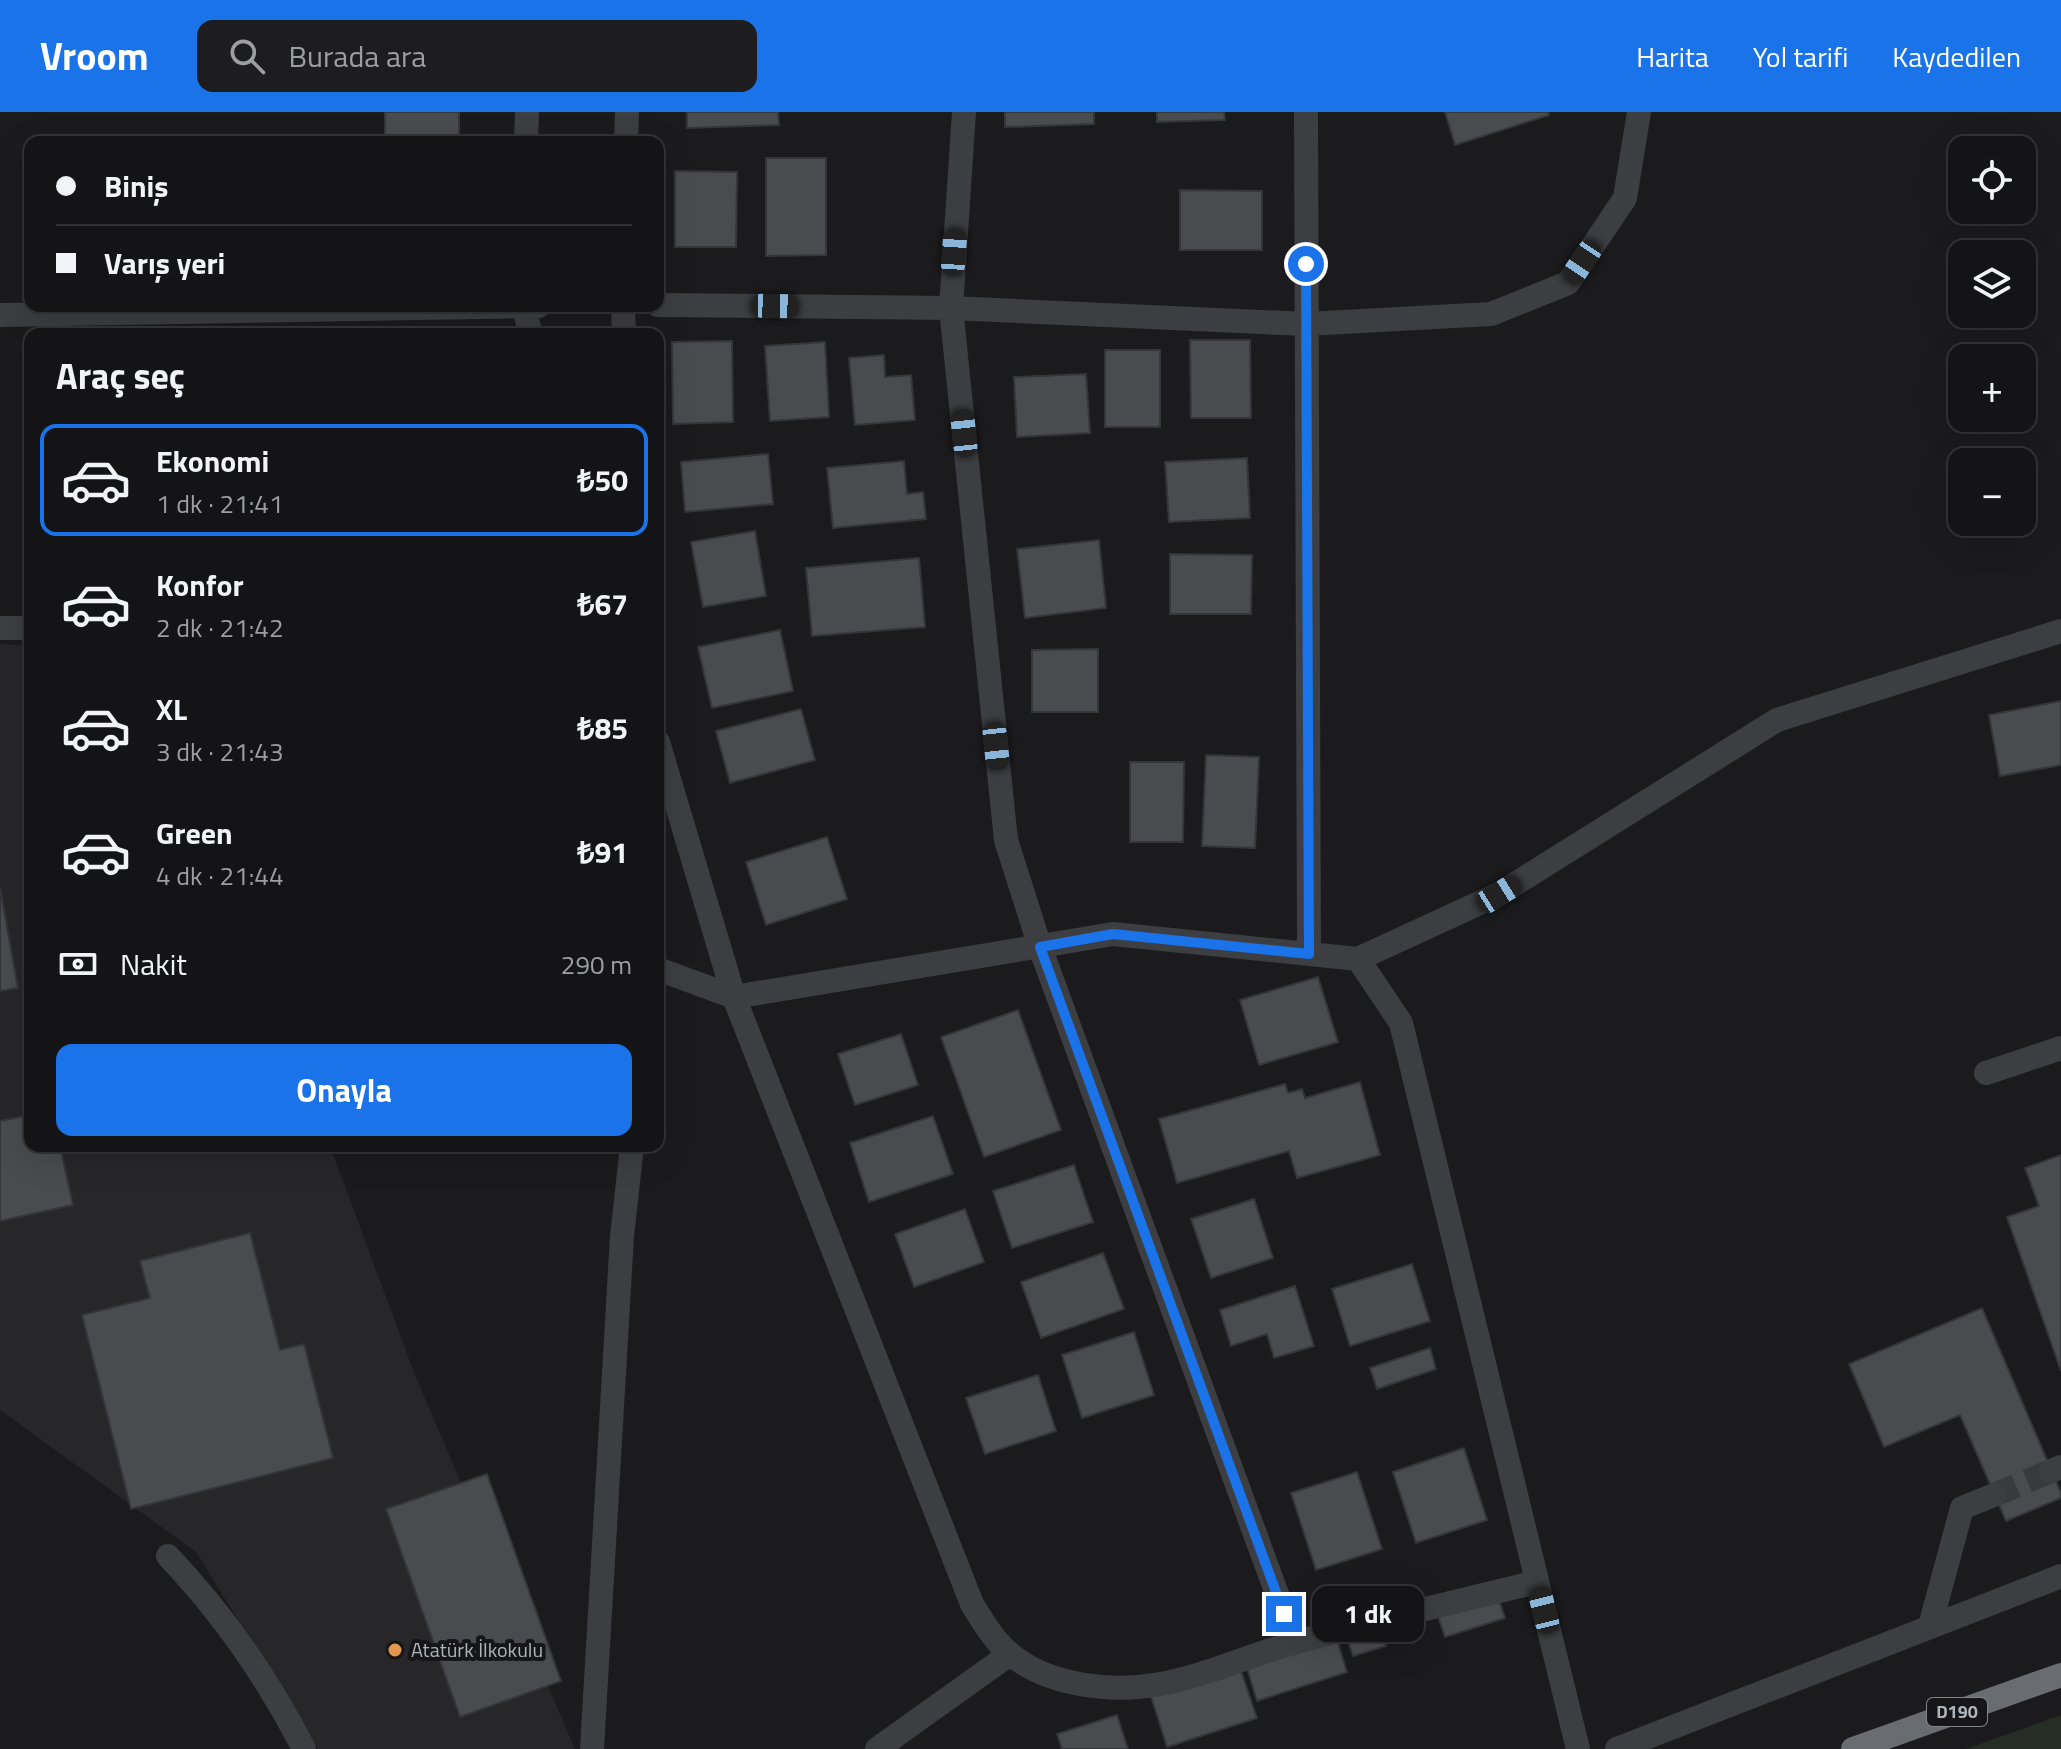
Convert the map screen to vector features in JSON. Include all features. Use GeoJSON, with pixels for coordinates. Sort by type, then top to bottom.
{"type":"FeatureCollection","features":[{"type":"Feature","properties":{"kind":"highway","name":"D190"},"geometry":{"type":"LineString","coordinates":[[1853,1749],[2061,1675]]}},
{"type":"Feature","properties":{"kind":"street"},"geometry":{"type":"LineString","coordinates":[[526,136],[527,112]]}},
{"type":"Feature","properties":{"kind":"street"},"geometry":{"type":"LineString","coordinates":[[626,136],[627,112]]}},
{"type":"Feature","properties":{"kind":"street"},"geometry":{"type":"LineString","coordinates":[[964,112],[951,308],[1006,840],[1040,947],[1295,1643]]}},
{"type":"Feature","properties":{"kind":"street"},"geometry":{"type":"LineString","coordinates":[[1306,112],[1309,954]]}},
{"type":"Feature","properties":{"kind":"street"},"geometry":{"type":"LineString","coordinates":[[664,305],[951,308],[1306,324],[1491,314],[1568,283],[1625,198],[1639,112]]}},
{"type":"Feature","properties":{"kind":"street"},"geometry":{"type":"LineString","coordinates":[[0,315],[174,312]]}},
{"type":"Feature","properties":{"kind":"street"},"geometry":{"type":"LineString","coordinates":[[0,628],[24,628]]}},
{"type":"Feature","properties":{"kind":"street"},"geometry":{"type":"LineString","coordinates":[[664,971],[734,997],[1113,934],[1358,959],[1499,894],[1777,720],[2061,631]]}},
{"type":"Feature","properties":{"kind":"street"},"geometry":{"type":"LineString","coordinates":[[664,762],[734,997],[972,1604],[987,1630],[1010,1654],[1035,1670],[1067,1681],[1099,1686],[1162,1684],[1295,1643],[1537,1582]]}},
{"type":"Feature","properties":{"kind":"street"},"geometry":{"type":"LineString","coordinates":[[1358,959],[1401,1023],[1578,1749]]}},
{"type":"Feature","properties":{"kind":"street"},"geometry":{"type":"LineString","coordinates":[[1986,1073],[2061,1048]]}},
{"type":"Feature","properties":{"kind":"street"},"geometry":{"type":"LineString","coordinates":[[592,1749],[622,1236],[631,1152]]}},
{"type":"Feature","properties":{"kind":"street"},"geometry":{"type":"LineString","coordinates":[[1930,1626],[1962,1508],[1994,1495]]}},
{"type":"Feature","properties":{"kind":"street"},"geometry":{"type":"LineString","coordinates":[[168,1556],[214,1606],[247,1649],[304,1749]]}},
{"type":"Feature","properties":{"kind":"street"},"geometry":{"type":"LineString","coordinates":[[1617,1749],[2061,1576]]}},
{"type":"Feature","properties":{"kind":"street"},"geometry":{"type":"LineString","coordinates":[[877,1749],[1010,1654]]}},
{"type":"Feature","properties":{"kind":"shaded area"},"geometry":{"type":"Polygon","coordinates":[[[0,644],[24,646],[24,1152],[332,1152],[415,1375],[575,1749],[318,1749],[196,1552],[0,1410],[0,644]]]}},
{"type":"Feature","properties":{"kind":"shaded area"},"geometry":{"type":"Polygon","coordinates":[[[2061,1715],[2061,1749],[1966,1749],[2061,1715]]]}},
{"type":"Feature","properties":{"kind":"building"},"geometry":{"type":"Polygon","coordinates":[[[385,112],[459,112],[459,136],[385,136],[385,112]]]}},
{"type":"Feature","properties":{"kind":"building"},"geometry":{"type":"Polygon","coordinates":[[[687,112],[778,112],[779,125],[687,128],[687,112]]]}},
{"type":"Feature","properties":{"kind":"building"},"geometry":{"type":"Polygon","coordinates":[[[1005,112],[1094,112],[1094,124],[1005,127],[1005,112]]]}},
{"type":"Feature","properties":{"kind":"building"},"geometry":{"type":"Polygon","coordinates":[[[1157,112],[1224,112],[1225,120],[1157,122],[1157,112]]]}},
{"type":"Feature","properties":{"kind":"building"},"geometry":{"type":"Polygon","coordinates":[[[1445,112],[1548,112],[1549,115],[1455,145],[1445,112]]]}},
{"type":"Feature","properties":{"kind":"building"},"geometry":{"type":"Polygon","coordinates":[[[766,158],[826,158],[826,255],[766,256],[766,158]]]}},
{"type":"Feature","properties":{"kind":"building"},"geometry":{"type":"Polygon","coordinates":[[[675,171],[737,172],[736,247],[675,247],[675,171]]]}},
{"type":"Feature","properties":{"kind":"building"},"geometry":{"type":"Polygon","coordinates":[[[1180,190],[1262,191],[1262,250],[1180,250],[1180,190]]]}},
{"type":"Feature","properties":{"kind":"building"},"geometry":{"type":"Polygon","coordinates":[[[1190,340],[1250,340],[1251,418],[1191,418],[1190,340]]]}},
{"type":"Feature","properties":{"kind":"building"},"geometry":{"type":"Polygon","coordinates":[[[732,341],[733,422],[673,424],[672,342],[732,341]]]}},
{"type":"Feature","properties":{"kind":"building"},"geometry":{"type":"Polygon","coordinates":[[[825,342],[829,417],[770,421],[765,346],[825,342]]]}},
{"type":"Feature","properties":{"kind":"building"},"geometry":{"type":"Polygon","coordinates":[[[1105,350],[1160,350],[1160,427],[1105,427],[1105,350]]]}},
{"type":"Feature","properties":{"kind":"building"},"geometry":{"type":"Polygon","coordinates":[[[884,355],[885,377],[911,375],[915,420],[855,425],[849,358],[884,355]]]}},
{"type":"Feature","properties":{"kind":"building"},"geometry":{"type":"Polygon","coordinates":[[[1086,374],[1090,433],[1017,437],[1014,377],[1086,374]]]}},
{"type":"Feature","properties":{"kind":"building"},"geometry":{"type":"Polygon","coordinates":[[[768,454],[773,504],[685,512],[681,462],[768,454]]]}},
{"type":"Feature","properties":{"kind":"building"},"geometry":{"type":"Polygon","coordinates":[[[1247,458],[1250,518],[1169,522],[1165,462],[1247,458]]]}},
{"type":"Feature","properties":{"kind":"building"},"geometry":{"type":"Polygon","coordinates":[[[904,461],[907,494],[923,492],[926,519],[833,528],[827,468],[904,461]]]}},
{"type":"Feature","properties":{"kind":"building"},"geometry":{"type":"Polygon","coordinates":[[[755,531],[766,596],[703,607],[691,542],[755,531]]]}},
{"type":"Feature","properties":{"kind":"building"},"geometry":{"type":"Polygon","coordinates":[[[1099,540],[1106,608],[1025,618],[1017,549],[1099,540]]]}},
{"type":"Feature","properties":{"kind":"building"},"geometry":{"type":"Polygon","coordinates":[[[1170,554],[1252,555],[1251,614],[1170,614],[1170,554]]]}},
{"type":"Feature","properties":{"kind":"building"},"geometry":{"type":"Polygon","coordinates":[[[919,558],[925,627],[812,636],[806,568],[919,558]]]}},
{"type":"Feature","properties":{"kind":"building"},"geometry":{"type":"Polygon","coordinates":[[[780,630],[793,691],[712,708],[698,647],[780,630]]]}},
{"type":"Feature","properties":{"kind":"building"},"geometry":{"type":"Polygon","coordinates":[[[1098,649],[1098,712],[1032,712],[1032,650],[1098,649]]]}},
{"type":"Feature","properties":{"kind":"building"},"geometry":{"type":"Polygon","coordinates":[[[2061,701],[2061,765],[2000,776],[1989,715],[2061,701]]]}},
{"type":"Feature","properties":{"kind":"building"},"geometry":{"type":"Polygon","coordinates":[[[801,709],[815,760],[730,783],[716,731],[801,709]]]}},
{"type":"Feature","properties":{"kind":"building"},"geometry":{"type":"Polygon","coordinates":[[[1206,755],[1259,757],[1255,848],[1202,846],[1206,755]]]}},
{"type":"Feature","properties":{"kind":"building"},"geometry":{"type":"Polygon","coordinates":[[[1130,762],[1184,762],[1183,842],[1130,842],[1130,762]]]}},
{"type":"Feature","properties":{"kind":"building"},"geometry":{"type":"Polygon","coordinates":[[[827,837],[847,899],[766,925],[746,862],[827,837]]]}},
{"type":"Feature","properties":{"kind":"building"},"geometry":{"type":"Polygon","coordinates":[[[0,888],[18,988],[0,991],[0,888]]]}},
{"type":"Feature","properties":{"kind":"building"},"geometry":{"type":"Polygon","coordinates":[[[1318,977],[1338,1042],[1259,1065],[1240,1000],[1318,977]]]}},
{"type":"Feature","properties":{"kind":"building"},"geometry":{"type":"Polygon","coordinates":[[[1018,1010],[1061,1130],[984,1157],[941,1037],[1018,1010]]]}},
{"type":"Feature","properties":{"kind":"building"},"geometry":{"type":"Polygon","coordinates":[[[901,1034],[918,1085],[855,1105],[838,1054],[901,1034]]]}},
{"type":"Feature","properties":{"kind":"building"},"geometry":{"type":"Polygon","coordinates":[[[1360,1082],[1380,1155],[1297,1178],[1289,1151],[1177,1183],[1159,1119],[1285,1084],[1288,1093],[1302,1089],[1305,1098],[1360,1082]]]}},
{"type":"Feature","properties":{"kind":"building"},"geometry":{"type":"Polygon","coordinates":[[[24,1116],[24,1152],[61,1152],[73,1205],[0,1221],[0,1121],[24,1116]]]}},
{"type":"Feature","properties":{"kind":"building"},"geometry":{"type":"Polygon","coordinates":[[[933,1116],[953,1174],[869,1202],[850,1143],[933,1116]]]}},
{"type":"Feature","properties":{"kind":"building"},"geometry":{"type":"Polygon","coordinates":[[[2061,1155],[2061,1371],[2007,1217],[2039,1206],[2025,1168],[2061,1155]]]}},
{"type":"Feature","properties":{"kind":"building"},"geometry":{"type":"Polygon","coordinates":[[[1074,1165],[1093,1222],[1012,1248],[993,1191],[1074,1165]]]}},
{"type":"Feature","properties":{"kind":"building"},"geometry":{"type":"Polygon","coordinates":[[[1254,1199],[1273,1258],[1211,1278],[1191,1219],[1254,1199]]]}},
{"type":"Feature","properties":{"kind":"building"},"geometry":{"type":"Polygon","coordinates":[[[965,1209],[984,1262],[914,1287],[895,1234],[965,1209]]]}},
{"type":"Feature","properties":{"kind":"building"},"geometry":{"type":"Polygon","coordinates":[[[250,1233],[280,1350],[304,1344],[333,1458],[131,1509],[82,1315],[150,1298],[140,1261],[250,1233]]]}},
{"type":"Feature","properties":{"kind":"building"},"geometry":{"type":"Polygon","coordinates":[[[1103,1253],[1124,1309],[1041,1338],[1021,1282],[1103,1253]]]}},
{"type":"Feature","properties":{"kind":"building"},"geometry":{"type":"Polygon","coordinates":[[[1412,1264],[1430,1321],[1350,1346],[1332,1289],[1412,1264]]]}},
{"type":"Feature","properties":{"kind":"building"},"geometry":{"type":"Polygon","coordinates":[[[1295,1286],[1314,1346],[1274,1358],[1267,1334],[1231,1346],[1220,1310],[1295,1286]]]}},
{"type":"Feature","properties":{"kind":"building"},"geometry":{"type":"Polygon","coordinates":[[[1982,1308],[2061,1493],[2061,1498],[2006,1521],[1960,1415],[1884,1447],[1849,1364],[1982,1308]]]}},
{"type":"Feature","properties":{"kind":"building"},"geometry":{"type":"Polygon","coordinates":[[[1134,1332],[1154,1395],[1082,1418],[1062,1355],[1134,1332]]]}},
{"type":"Feature","properties":{"kind":"building"},"geometry":{"type":"Polygon","coordinates":[[[1430,1348],[1436,1369],[1377,1389],[1370,1368],[1430,1348]]]}},
{"type":"Feature","properties":{"kind":"building"},"geometry":{"type":"Polygon","coordinates":[[[1038,1375],[1056,1431],[985,1454],[966,1398],[1038,1375]]]}},
{"type":"Feature","properties":{"kind":"building"},"geometry":{"type":"Polygon","coordinates":[[[1464,1448],[1487,1520],[1416,1543],[1393,1472],[1464,1448]]]}},
{"type":"Feature","properties":{"kind":"building"},"geometry":{"type":"Polygon","coordinates":[[[1357,1472],[1382,1549],[1316,1570],[1291,1493],[1357,1472]]]}},
{"type":"Feature","properties":{"kind":"building"},"geometry":{"type":"Polygon","coordinates":[[[487,1474],[561,1681],[460,1717],[386,1509],[487,1474]]]}},
{"type":"Feature","properties":{"kind":"building"},"geometry":{"type":"Polygon","coordinates":[[[1498,1597],[1505,1618],[1445,1637],[1438,1616],[1498,1597]]]}},
{"type":"Feature","properties":{"kind":"building"},"geometry":{"type":"Polygon","coordinates":[[[1380,1628],[1386,1646],[1353,1656],[1347,1638],[1380,1628]]]}},
{"type":"Feature","properties":{"kind":"building"},"geometry":{"type":"Polygon","coordinates":[[[1336,1636],[1347,1672],[1257,1701],[1246,1665],[1336,1636]]]}},
{"type":"Feature","properties":{"kind":"building"},"geometry":{"type":"Polygon","coordinates":[[[1239,1665],[1257,1718],[1167,1747],[1150,1693],[1239,1665]]]}},
{"type":"Feature","properties":{"kind":"building"},"geometry":{"type":"Polygon","coordinates":[[[1117,1715],[1128,1749],[1062,1749],[1057,1734],[1117,1715]]]}},
{"type":"Feature","properties":{"kind":"tunnel"},"geometry":{"type":"LineString","coordinates":[[1994,1495],[2051,1471]]}},
{"type":"Feature","properties":{"kind":"place","name":"Atatürk İlkokulu"},"geometry":{"type":"Point","coordinates":[395,1650]}},
{"type":"Feature","properties":{"kind":"route"},"geometry":{"type":"LineString","coordinates":[[1284,1614],[1040,947],[1113,934],[1309,954],[1306,264]]}}]}
